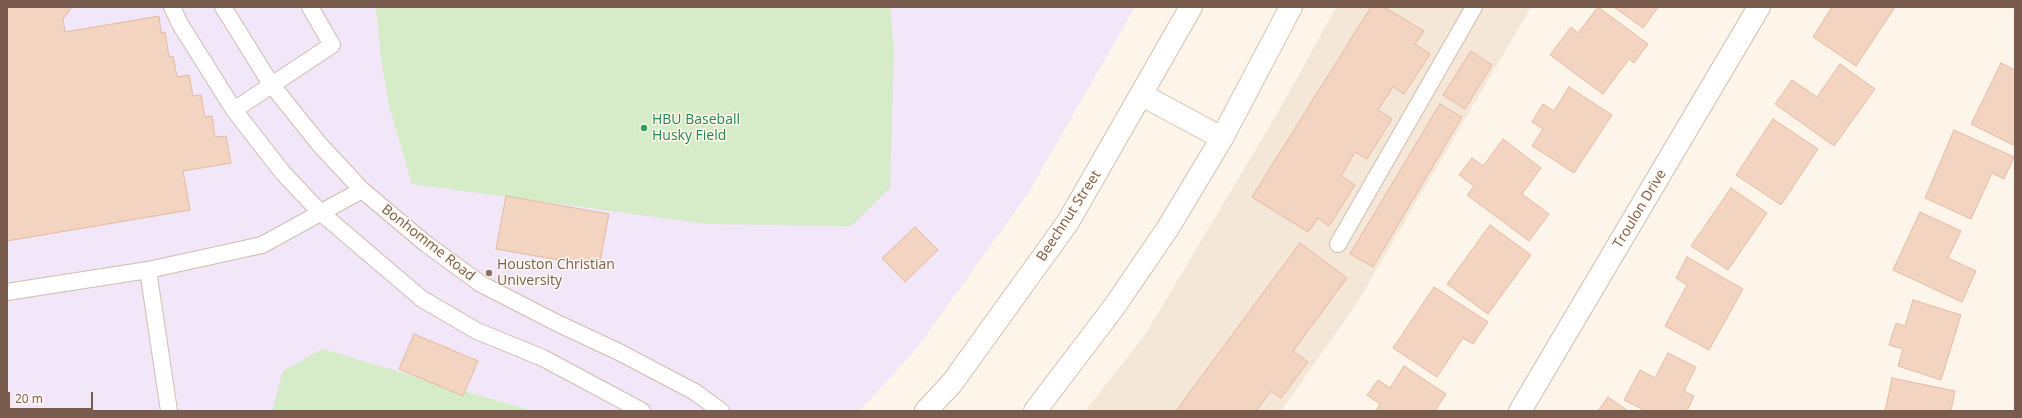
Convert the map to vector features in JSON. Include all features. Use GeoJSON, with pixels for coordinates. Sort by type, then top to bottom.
{"type":"FeatureCollection","features":[{"type":"Feature","properties":{"kind":"main road","name":"Beechnut Street"},"geometry":{"type":"LineString","coordinates":[[926,411],[952,383],[1068,222],[1191,7]]}},
{"type":"Feature","properties":{"kind":"main road"},"geometry":{"type":"LineString","coordinates":[[1035,411],[1114,307],[1168,228],[1222,138],[1291,7]]}},
{"type":"Feature","properties":{"kind":"main road","name":"Troulon Drive"},"geometry":{"type":"LineString","coordinates":[[1520,411],[1759,7]]}},
{"type":"Feature","properties":{"kind":"main road"},"geometry":{"type":"LineString","coordinates":[[1142,95],[1222,138]]}},
{"type":"Feature","properties":{"kind":"lane"},"geometry":{"type":"LineString","coordinates":[[172,7],[180,24],[234,110],[283,173],[320,212],[422,299],[477,331],[543,358],[642,411]]}},
{"type":"Feature","properties":{"kind":"lane","name":"Bonhomme Road"},"geometry":{"type":"LineString","coordinates":[[223,7],[271,84],[320,145],[362,190],[425,243],[481,284],[557,323],[620,352],[695,392],[721,411]]}},
{"type":"Feature","properties":{"kind":"lane"},"geometry":{"type":"LineString","coordinates":[[234,110],[271,84],[332,45],[310,7]]}},
{"type":"Feature","properties":{"kind":"lane"},"geometry":{"type":"LineString","coordinates":[[1338,244],[1474,7]]}},
{"type":"Feature","properties":{"kind":"lane"},"geometry":{"type":"LineString","coordinates":[[7,292],[148,270],[262,245],[362,190]]}},
{"type":"Feature","properties":{"kind":"lane"},"geometry":{"type":"LineString","coordinates":[[148,270],[169,411]]}},
{"type":"Feature","properties":{"kind":"shaded area","name":"Houston Christian University"},"geometry":{"type":"Polygon","coordinates":[[[7,7],[1135,7],[1027,195],[914,352],[859,411],[7,411],[7,7]]]}},
{"type":"Feature","properties":{"kind":"shaded area"},"geometry":{"type":"Polygon","coordinates":[[[1336,7],[1531,7],[1357,303],[1281,411],[1085,411],[1145,335],[1285,100],[1336,7]]]}},
{"type":"Feature","properties":{"kind":"green space","name":"HBU Baseball Husky Field"},"geometry":{"type":"Polygon","coordinates":[[[376,7],[890,7],[894,50],[890,188],[851,226],[707,224],[412,184],[389,106],[381,58],[376,7]]]}},
{"type":"Feature","properties":{"kind":"green space"},"geometry":{"type":"Polygon","coordinates":[[[322,349],[532,411],[272,411],[283,371],[322,349]]]}},
{"type":"Feature","properties":{"kind":"building"},"geometry":{"type":"Polygon","coordinates":[[[7,7],[72,7],[63,19],[65,32],[159,16],[161,33],[165,32],[169,57],[173,56],[177,77],[189,75],[193,96],[201,95],[205,117],[212,116],[215,137],[226,136],[231,163],[183,171],[190,210],[7,241],[7,7]]]}},
{"type":"Feature","properties":{"kind":"building"},"geometry":{"type":"Polygon","coordinates":[[[1371,7],[1384,7],[1424,31],[1415,44],[1430,54],[1404,94],[1393,87],[1378,110],[1392,119],[1367,159],[1355,152],[1341,176],[1355,185],[1329,226],[1318,218],[1308,232],[1252,197],[1371,7]]]}},
{"type":"Feature","properties":{"kind":"building"},"geometry":{"type":"Polygon","coordinates":[[[1598,7],[1648,44],[1634,63],[1629,59],[1603,94],[1550,55],[1571,27],[1578,33],[1598,7]]]}},
{"type":"Feature","properties":{"kind":"building"},"geometry":{"type":"Polygon","coordinates":[[[1614,7],[1658,7],[1643,28],[1614,7]]]}},
{"type":"Feature","properties":{"kind":"building"},"geometry":{"type":"Polygon","coordinates":[[[1832,7],[1895,7],[1856,66],[1813,37],[1832,7]]]}},
{"type":"Feature","properties":{"kind":"building"},"geometry":{"type":"Polygon","coordinates":[[[1471,51],[1492,65],[1465,109],[1443,95],[1471,51]]]}},
{"type":"Feature","properties":{"kind":"building"},"geometry":{"type":"Polygon","coordinates":[[[2001,63],[2015,70],[2015,141],[2013,145],[1971,124],[2001,63]]]}},
{"type":"Feature","properties":{"kind":"building"},"geometry":{"type":"Polygon","coordinates":[[[1840,64],[1875,89],[1834,146],[1775,104],[1792,80],[1817,97],[1840,64]]]}},
{"type":"Feature","properties":{"kind":"building"},"geometry":{"type":"Polygon","coordinates":[[[1569,87],[1612,115],[1574,173],[1532,146],[1543,129],[1532,122],[1543,104],[1554,111],[1569,87]]]}},
{"type":"Feature","properties":{"kind":"building"},"geometry":{"type":"Polygon","coordinates":[[[1440,104],[1462,117],[1373,267],[1350,254],[1440,104]]]}},
{"type":"Feature","properties":{"kind":"building"},"geometry":{"type":"Polygon","coordinates":[[[1773,119],[1818,149],[1781,205],[1736,175],[1773,119]]]}},
{"type":"Feature","properties":{"kind":"building"},"geometry":{"type":"Polygon","coordinates":[[[1954,130],[2014,157],[2004,179],[1992,173],[1971,219],[1925,198],[1954,130]]]}},
{"type":"Feature","properties":{"kind":"building"},"geometry":{"type":"Polygon","coordinates":[[[1503,139],[1541,168],[1522,194],[1549,214],[1529,241],[1467,195],[1474,186],[1459,175],[1472,158],[1483,166],[1503,139]]]}},
{"type":"Feature","properties":{"kind":"building"},"geometry":{"type":"Polygon","coordinates":[[[1731,188],[1767,213],[1728,270],[1691,246],[1731,188]]]}},
{"type":"Feature","properties":{"kind":"building"},"geometry":{"type":"Polygon","coordinates":[[[506,196],[609,214],[599,267],[496,249],[506,196]]]}},
{"type":"Feature","properties":{"kind":"building"},"geometry":{"type":"Polygon","coordinates":[[[1920,212],[1961,231],[1948,258],[1976,271],[1962,302],[1893,270],[1920,212]]]}},
{"type":"Feature","properties":{"kind":"building"},"geometry":{"type":"Polygon","coordinates":[[[1490,225],[1531,255],[1488,314],[1447,284],[1490,225]]]}},
{"type":"Feature","properties":{"kind":"building"},"geometry":{"type":"Polygon","coordinates":[[[915,227],[938,250],[905,282],[882,258],[915,227]]]}},
{"type":"Feature","properties":{"kind":"building"},"geometry":{"type":"Polygon","coordinates":[[[1300,243],[1347,278],[1293,351],[1308,362],[1281,398],[1271,391],[1256,411],[1176,411],[1300,243]]]}},
{"type":"Feature","properties":{"kind":"building"},"geometry":{"type":"Polygon","coordinates":[[[1687,257],[1743,289],[1709,350],[1665,326],[1687,285],[1676,278],[1687,257]]]}},
{"type":"Feature","properties":{"kind":"building"},"geometry":{"type":"Polygon","coordinates":[[[1434,287],[1488,322],[1473,344],[1463,338],[1437,377],[1393,348],[1434,287]]]}},
{"type":"Feature","properties":{"kind":"building"},"geometry":{"type":"Polygon","coordinates":[[[1913,300],[1961,315],[1941,380],[1898,366],[1903,349],[1889,345],[1896,323],[1905,326],[1913,300]]]}},
{"type":"Feature","properties":{"kind":"building"},"geometry":{"type":"Polygon","coordinates":[[[414,334],[478,361],[463,396],[399,369],[414,334]]]}},
{"type":"Feature","properties":{"kind":"building"},"geometry":{"type":"Polygon","coordinates":[[[1668,353],[1696,367],[1684,391],[1694,396],[1687,411],[1646,411],[1624,400],[1640,370],[1655,378],[1668,353]]]}},
{"type":"Feature","properties":{"kind":"building"},"geometry":{"type":"Polygon","coordinates":[[[1404,366],[1446,394],[1435,411],[1376,411],[1380,404],[1367,395],[1378,380],[1390,388],[1404,366]]]}},
{"type":"Feature","properties":{"kind":"building"},"geometry":{"type":"Polygon","coordinates":[[[1892,378],[1955,391],[1951,411],[1885,411],[1892,378]]]}},
{"type":"Feature","properties":{"kind":"building"},"geometry":{"type":"Polygon","coordinates":[[[1608,397],[1628,411],[1598,411],[1608,397]]]}},
{"type":"Feature","properties":{"kind":"place","name":"HBU Baseball Husky Field"},"geometry":{"type":"Point","coordinates":[644,128]}},
{"type":"Feature","properties":{"kind":"place","name":"Houston Christian University"},"geometry":{"type":"Point","coordinates":[489,273]}}]}
